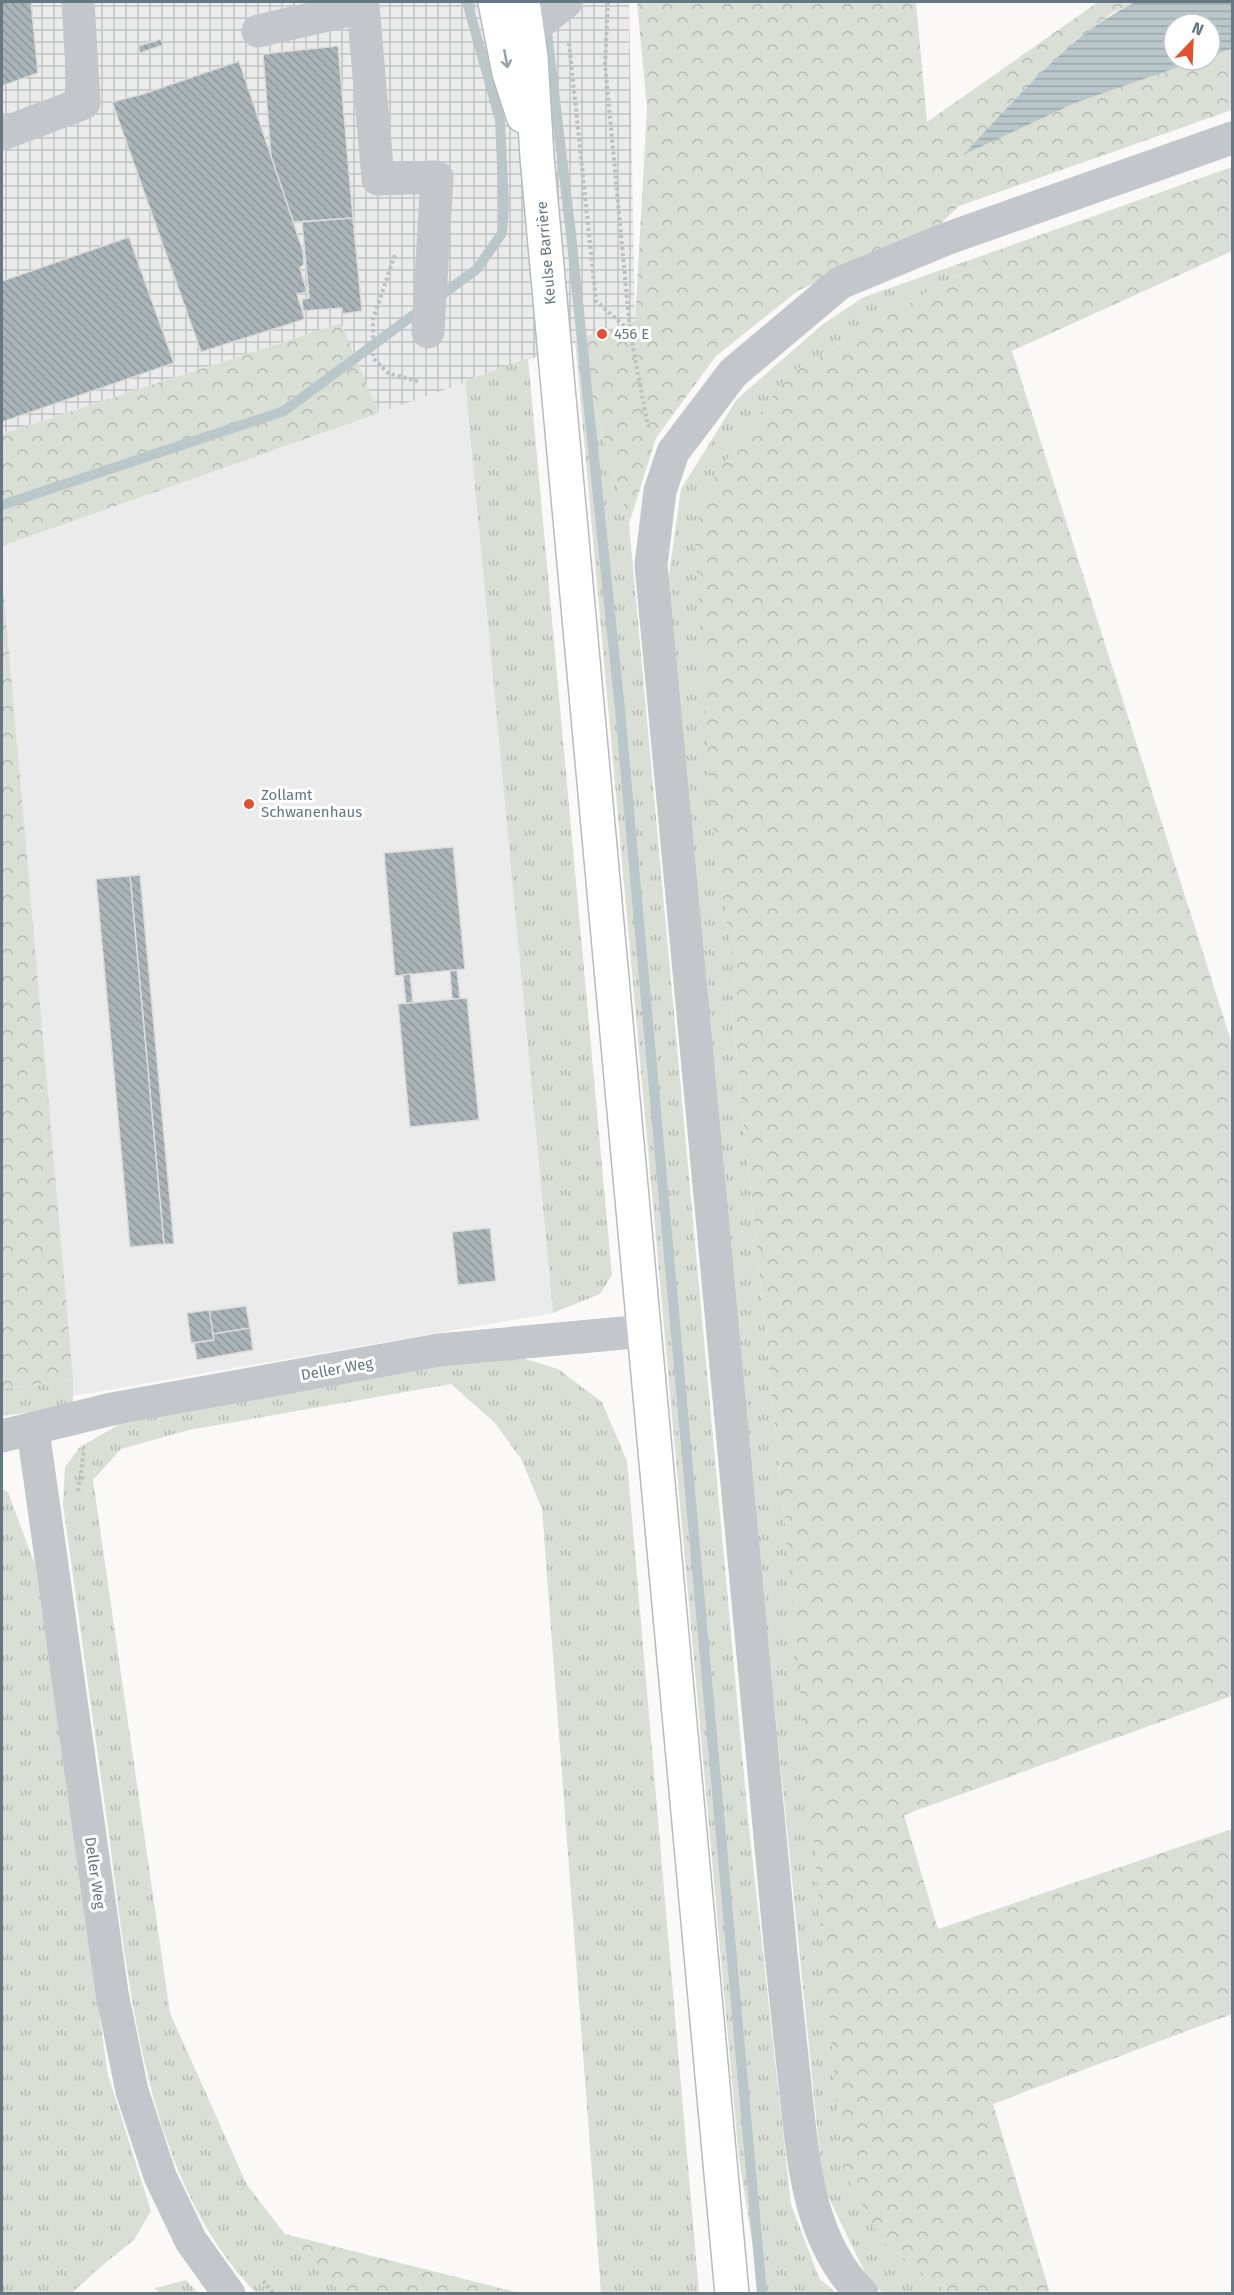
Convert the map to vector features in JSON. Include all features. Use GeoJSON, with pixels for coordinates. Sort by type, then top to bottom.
{"type":"FeatureCollection","features":[{"type":"Feature","properties":{"kind":"main road","name":"Keulse Barrière"},"geometry":{"type":"LineString","coordinates":[[495,2],[508,73],[537,157]]}},
{"type":"Feature","properties":{"kind":"main road","name":"Keulse Barrière"},"geometry":{"type":"LineString","coordinates":[[525,17],[732,2294]]}},
{"type":"Feature","properties":{"kind":"street"},"geometry":{"type":"LineString","coordinates":[[2,134],[84,103],[78,2]]}},
{"type":"Feature","properties":{"kind":"street"},"geometry":{"type":"LineString","coordinates":[[525,17],[566,2]]}},
{"type":"Feature","properties":{"kind":"street"},"geometry":{"type":"LineString","coordinates":[[258,31],[363,7],[378,179],[437,177],[428,332]]}},
{"type":"Feature","properties":{"kind":"street"},"geometry":{"type":"LineString","coordinates":[[862,2294],[848,2280],[822,2234],[805,2176],[781,1954],[651,564],[660,491],[673,452],[733,373],[840,283],[946,239],[1233,138]]}},
{"type":"Feature","properties":{"kind":"street","name":"Deller Weg"},"geometry":{"type":"LineString","coordinates":[[2,1436],[112,1409],[440,1350],[645,1331]]}},
{"type":"Feature","properties":{"kind":"street","name":"Deller Weg"},"geometry":{"type":"LineString","coordinates":[[33,1430],[112,1993],[132,2091],[160,2176],[191,2241],[229,2294]]}},
{"type":"Feature","properties":{"kind":"path"},"geometry":{"type":"LineString","coordinates":[[566,2],[596,301],[630,331]]}},
{"type":"Feature","properties":{"kind":"path"},"geometry":{"type":"LineString","coordinates":[[608,2],[605,64],[630,331],[649,431]]}},
{"type":"Feature","properties":{"kind":"path"},"geometry":{"type":"LineString","coordinates":[[396,252],[373,319],[373,358],[388,373],[420,382]]}},
{"type":"Feature","properties":{"kind":"path"},"geometry":{"type":"LineString","coordinates":[[76,1500],[85,1457],[78,1418]]}},
{"type":"Feature","properties":{"kind":"path"},"geometry":{"type":"LineString","coordinates":[[261,2278],[274,2294]]}},
{"type":"Feature","properties":{"kind":"shaded area"},"geometry":{"type":"Polygon","coordinates":[[[2,2],[629,2],[635,322],[379,413],[341,323],[2,434],[2,2]]]}},
{"type":"Feature","properties":{"kind":"shaded area"},"geometry":{"type":"Polygon","coordinates":[[[1135,2],[1232,2],[1232,49],[1222,52],[1222,12],[1162,12],[1162,72],[1164,72],[1075,103],[963,155],[1064,51],[1110,16],[1135,2]]]}},
{"type":"Feature","properties":{"kind":"shaded area"},"geometry":{"type":"Polygon","coordinates":[[[465,381],[553,1313],[73,1396],[2,574],[2,546],[465,381]]]}},
{"type":"Feature","properties":{"kind":"green space"},"geometry":{"type":"Polygon","coordinates":[[[637,2],[916,2],[927,122],[1098,2],[1135,2],[1112,13],[1049,66],[965,154],[1075,103],[1164,72],[1222,72],[1222,52],[1232,49],[1232,110],[959,206],[930,234],[799,290],[716,356],[656,438],[629,524],[575,340],[635,321],[647,109],[637,2]]]}},
{"type":"Feature","properties":{"kind":"green space"},"geometry":{"type":"Polygon","coordinates":[[[1232,167],[1232,251],[1012,351],[1232,1044],[1232,1696],[904,1815],[938,1929],[1232,1829],[1232,2014],[993,2104],[1050,2293],[947,2293],[880,2239],[843,2169],[784,1511],[732,1011],[735,974],[713,831],[695,544],[703,492],[788,375],[953,277],[984,266],[981,256],[1232,167]]]}},
{"type":"Feature","properties":{"kind":"green space"},"geometry":{"type":"Polygon","coordinates":[[[981,256],[984,266],[953,277],[788,375],[732,1011],[784,1511],[880,2239],[947,2293],[883,2293],[870,2283],[823,2186],[755,1513],[668,581],[681,489],[737,399],[823,324],[864,297],[981,256]]]}},
{"type":"Feature","properties":{"kind":"green space"},"geometry":{"type":"Polygon","coordinates":[[[341,323],[379,413],[2,546],[2,434],[341,323]]]}},
{"type":"Feature","properties":{"kind":"green space"},"geometry":{"type":"Polygon","coordinates":[[[575,340],[629,524],[748,1819],[791,2204],[819,2278],[836,2293],[760,2293],[739,2159],[575,340]]]}},
{"type":"Feature","properties":{"kind":"green space"},"geometry":{"type":"Polygon","coordinates":[[[528,358],[612,1275],[600,1294],[553,1313],[465,381],[528,358]]]}},
{"type":"Feature","properties":{"kind":"green space"},"geometry":{"type":"Polygon","coordinates":[[[2,574],[73,1379],[2,1389],[2,574]]]}},
{"type":"Feature","properties":{"kind":"green space"},"geometry":{"type":"Polygon","coordinates":[[[516,1356],[558,1369],[602,1402],[627,1461],[699,2293],[601,2293],[542,1509],[521,1459],[495,1423],[451,1384],[189,1430],[121,1449],[93,1480],[170,2013],[247,2185],[285,2234],[342,2293],[256,2293],[218,2245],[188,2192],[164,2133],[147,2071],[133,2007],[123,1943],[63,1505],[65,1467],[80,1447],[118,1425],[468,1358],[516,1356]]]}},
{"type":"Feature","properties":{"kind":"green space"},"geometry":{"type":"Polygon","coordinates":[[[73,1379],[73,1406],[2,1416],[2,1389],[73,1379]]]}},
{"type":"Feature","properties":{"kind":"green space"},"geometry":{"type":"Polygon","coordinates":[[[2,1489],[8,1492],[35,1565],[108,2075],[151,2211],[134,2240],[72,2293],[2,2293],[2,1489]]]}},
{"type":"Feature","properties":{"kind":"green space"},"geometry":{"type":"Polygon","coordinates":[[[285,2234],[520,2293],[342,2293],[285,2234]]]}},
{"type":"Feature","properties":{"kind":"green space"},"geometry":{"type":"Polygon","coordinates":[[[186,2280],[198,2293],[159,2293],[155,2288],[186,2280]]]}},
{"type":"Feature","properties":{"kind":"building"},"geometry":{"type":"Polygon","coordinates":[[[2,2],[31,2],[38,73],[2,86],[2,2]]]}},
{"type":"Feature","properties":{"kind":"building"},"geometry":{"type":"Polygon","coordinates":[[[161,39],[163,45],[140,53],[138,46],[161,39]]]}},
{"type":"Feature","properties":{"kind":"building"},"geometry":{"type":"Polygon","coordinates":[[[338,46],[353,218],[293,222],[271,157],[263,54],[338,46]]]}},
{"type":"Feature","properties":{"kind":"building"},"geometry":{"type":"Polygon","coordinates":[[[239,61],[303,251],[304,264],[300,268],[307,292],[297,294],[305,319],[201,352],[112,102],[143,94],[239,61]]]}},
{"type":"Feature","properties":{"kind":"building"},"geometry":{"type":"Polygon","coordinates":[[[353,218],[362,311],[342,314],[342,308],[303,311],[302,299],[309,298],[302,222],[353,218]]]}},
{"type":"Feature","properties":{"kind":"building"},"geometry":{"type":"Polygon","coordinates":[[[129,237],[174,363],[2,422],[2,281],[129,237]]]}},
{"type":"Feature","properties":{"kind":"building"},"geometry":{"type":"Polygon","coordinates":[[[453,847],[465,969],[395,976],[384,853],[453,847]]]}},
{"type":"Feature","properties":{"kind":"building"},"geometry":{"type":"Polygon","coordinates":[[[140,875],[174,1244],[164,1244],[130,876],[140,875]]]}},
{"type":"Feature","properties":{"kind":"building"},"geometry":{"type":"Polygon","coordinates":[[[130,876],[164,1244],[130,1247],[96,879],[130,876]]]}},
{"type":"Feature","properties":{"kind":"building"},"geometry":{"type":"Polygon","coordinates":[[[457,970],[460,999],[452,999],[450,971],[457,970]]]}},
{"type":"Feature","properties":{"kind":"building"},"geometry":{"type":"Polygon","coordinates":[[[410,974],[413,1003],[406,1003],[403,975],[410,974]]]}},
{"type":"Feature","properties":{"kind":"building"},"geometry":{"type":"Polygon","coordinates":[[[467,998],[479,1120],[410,1127],[398,1004],[467,998]]]}},
{"type":"Feature","properties":{"kind":"building"},"geometry":{"type":"Polygon","coordinates":[[[490,1228],[496,1281],[458,1285],[452,1232],[490,1228]]]}},
{"type":"Feature","properties":{"kind":"building"},"geometry":{"type":"Polygon","coordinates":[[[246,1306],[250,1328],[213,1334],[209,1311],[246,1306]]]}},
{"type":"Feature","properties":{"kind":"building"},"geometry":{"type":"Polygon","coordinates":[[[209,1310],[214,1340],[191,1343],[187,1313],[209,1310]]]}},
{"type":"Feature","properties":{"kind":"building"},"geometry":{"type":"Polygon","coordinates":[[[250,1328],[253,1350],[197,1360],[194,1343],[214,1340],[213,1334],[250,1328]]]}},
{"type":"Feature","properties":{"kind":"waterway"},"geometry":{"type":"LineString","coordinates":[[436,299],[477,269],[502,233],[504,205],[500,120],[467,2]]}},
{"type":"Feature","properties":{"kind":"waterway"},"geometry":{"type":"LineString","coordinates":[[546,24],[571,234],[620,710],[762,2294]]}},
{"type":"Feature","properties":{"kind":"waterway"},"geometry":{"type":"LineString","coordinates":[[2,505],[284,411],[423,308]]}},
{"type":"Feature","properties":{"kind":"place","name":"456 E"},"geometry":{"type":"Point","coordinates":[602,334]}},
{"type":"Feature","properties":{"kind":"place","name":"Zollamt Schwanenhaus"},"geometry":{"type":"Point","coordinates":[249,804]}}]}
